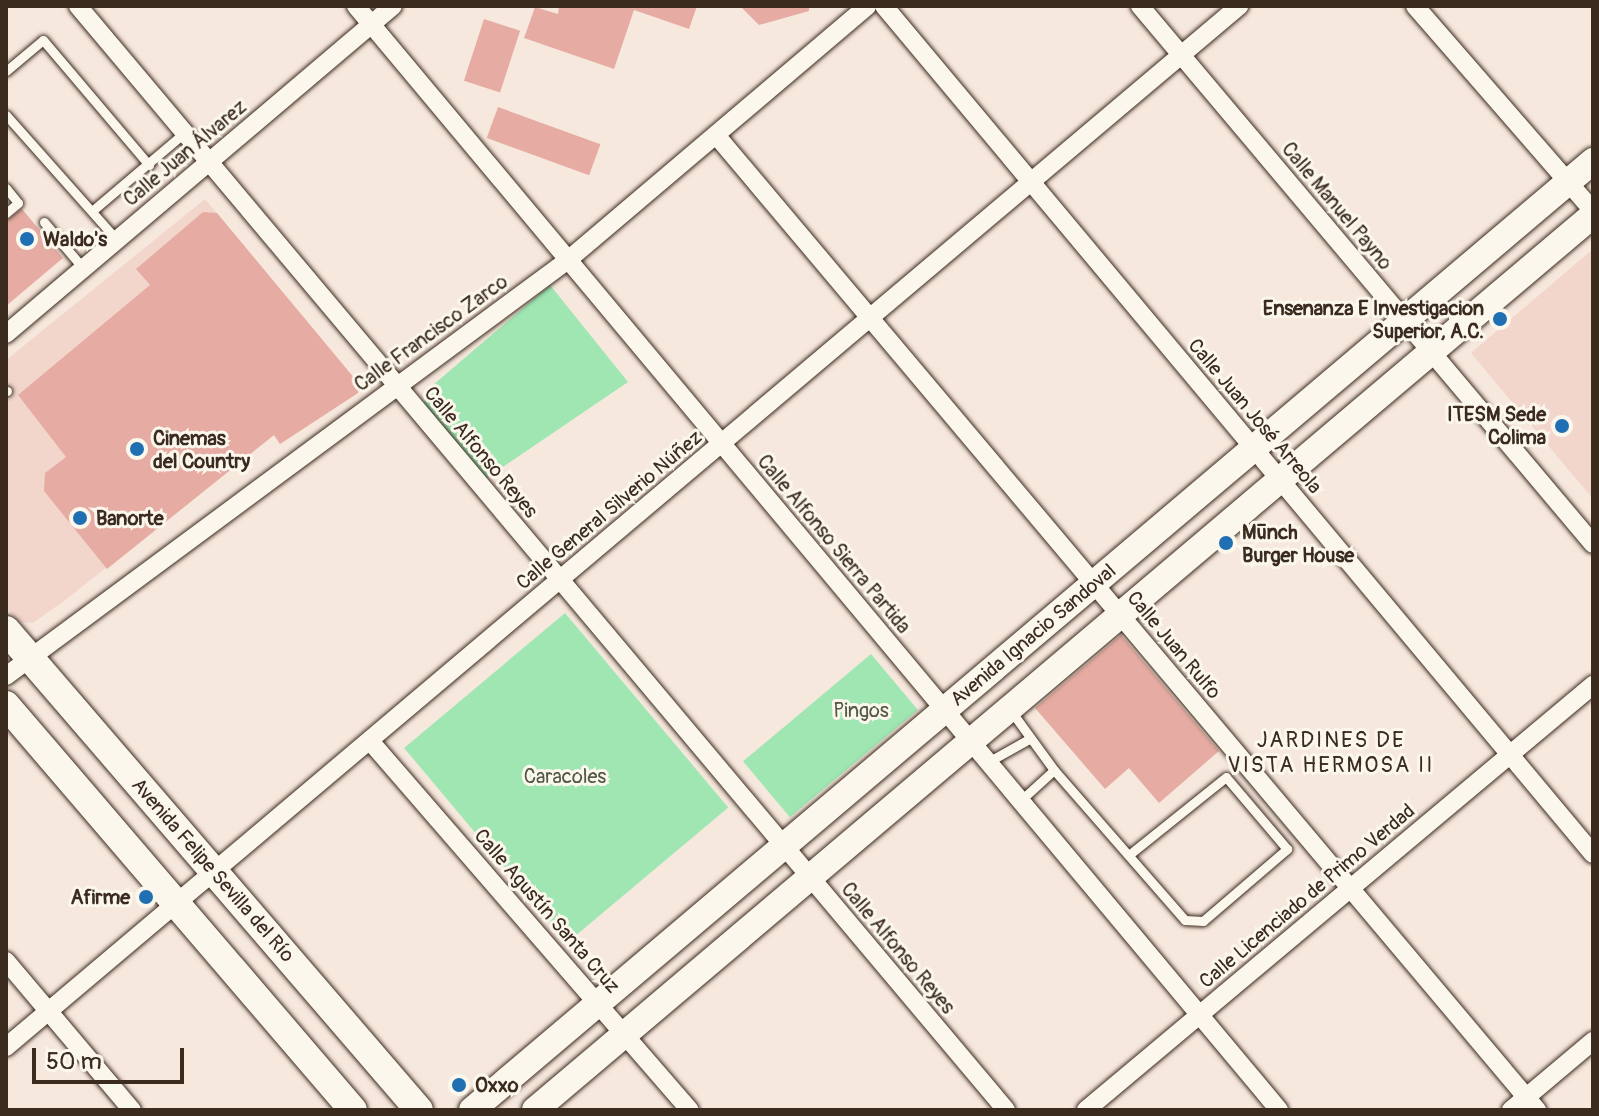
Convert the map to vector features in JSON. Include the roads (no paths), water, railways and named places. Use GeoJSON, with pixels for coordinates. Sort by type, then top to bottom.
{"type":"FeatureCollection","features":[{"type":"Feature","properties":{"kind":"main road","name":"Avenida Ignacio Sandoval"},"geometry":{"type":"LineString","coordinates":[[472,1110],[1593,161]]}},
{"type":"Feature","properties":{"kind":"main road","name":"Avenida Ignacio Sandoval"},"geometry":{"type":"LineString","coordinates":[[535,1110],[810,877],[979,752],[1009,709],[1432,353],[1593,213]]}},
{"type":"Feature","properties":{"kind":"main road","name":"Avenida Felipe Sevilla del Río"},"geometry":{"type":"LineString","coordinates":[[6,630],[419,1110]]}},
{"type":"Feature","properties":{"kind":"main road"},"geometry":{"type":"LineString","coordinates":[[6,705],[353,1110]]}},
{"type":"Feature","properties":{"kind":"street","name":"Calle Alfonso Reyes"},"geometry":{"type":"LineString","coordinates":[[78,6],[1006,1110]]}},
{"type":"Feature","properties":{"kind":"street","name":"Calle Alfonso Sierra Partida"},"geometry":{"type":"LineString","coordinates":[[356,6],[1279,1110]]}},
{"type":"Feature","properties":{"kind":"street","name":"Calle Juan Álvarez"},"geometry":{"type":"LineString","coordinates":[[6,334],[393,6]]}},
{"type":"Feature","properties":{"kind":"street","name":"Calle Francisco Zarco"},"geometry":{"type":"LineString","coordinates":[[6,676],[568,260],[867,6]]}},
{"type":"Feature","properties":{"kind":"street","name":"Calle Juan José Arreola"},"geometry":{"type":"LineString","coordinates":[[884,6],[1593,854]]}},
{"type":"Feature","properties":{"kind":"street","name":"Calle Manuel Payno"},"geometry":{"type":"LineString","coordinates":[[1140,6],[1593,544]]}},
{"type":"Feature","properties":{"kind":"street","name":"Calle General Silverio Núñez"},"geometry":{"type":"LineString","coordinates":[[6,1047],[1239,6]]}},
{"type":"Feature","properties":{"kind":"street"},"geometry":{"type":"LineString","coordinates":[[1415,6],[1569,181],[1593,213]]}},
{"type":"Feature","properties":{"kind":"street","name":"Calle Juan Rulfo"},"geometry":{"type":"LineString","coordinates":[[716,135],[1532,1104]]}},
{"type":"Feature","properties":{"kind":"street","name":"Calle Licenciado de Primo Verdad"},"geometry":{"type":"LineString","coordinates":[[1086,1110],[1593,685]]}},
{"type":"Feature","properties":{"kind":"street","name":"Calle Agustín Santa Cruz"},"geometry":{"type":"LineString","coordinates":[[370,741],[690,1110]]}},
{"type":"Feature","properties":{"kind":"street"},"geometry":{"type":"LineString","coordinates":[[6,961],[132,1110]]}},
{"type":"Feature","properties":{"kind":"street"},"geometry":{"type":"LineString","coordinates":[[1511,1110],[1532,1104],[1593,1041]]}},
{"type":"Feature","properties":{"kind":"lane"},"geometry":{"type":"LineString","coordinates":[[10,68],[43,40],[149,165]]}},
{"type":"Feature","properties":{"kind":"lane"},"geometry":{"type":"LineString","coordinates":[[6,115],[117,240]]}},
{"type":"Feature","properties":{"kind":"lane"},"geometry":{"type":"LineString","coordinates":[[92,211],[184,133]]}},
{"type":"Feature","properties":{"kind":"lane"},"geometry":{"type":"LineString","coordinates":[[6,188],[18,203],[6,213]]}},
{"type":"Feature","properties":{"kind":"lane"},"geometry":{"type":"LineString","coordinates":[[44,222],[83,268]]}},
{"type":"Feature","properties":{"kind":"lane"},"geometry":{"type":"LineString","coordinates":[[1009,709],[1054,770],[1185,920],[1195,924],[1287,849],[1226,777],[1130,854]]}},
{"type":"Feature","properties":{"kind":"lane"},"geometry":{"type":"LineString","coordinates":[[979,752],[1029,739]]}},
{"type":"Feature","properties":{"kind":"lane"},"geometry":{"type":"LineString","coordinates":[[1020,801],[1054,770]]}},
{"type":"Feature","properties":{"kind":"place","name":"Waldo's"},"geometry":{"type":"Point","coordinates":[27,239]}},
{"type":"Feature","properties":{"kind":"place","name":"Ensenanza E Investigacion Superior, A.C."},"geometry":{"type":"Point","coordinates":[1500,319]}},
{"type":"Feature","properties":{"kind":"place","name":"ITESM Sede Colima"},"geometry":{"type":"Point","coordinates":[1562,426]}},
{"type":"Feature","properties":{"kind":"place","name":"Cinemas del Country"},"geometry":{"type":"Point","coordinates":[137,449]}},
{"type":"Feature","properties":{"kind":"place","name":"Banorte"},"geometry":{"type":"Point","coordinates":[80,518]}},
{"type":"Feature","properties":{"kind":"place","name":"Mūnch Burger House"},"geometry":{"type":"Point","coordinates":[1226,543]}},
{"type":"Feature","properties":{"kind":"place","name":"Afirme"},"geometry":{"type":"Point","coordinates":[146,897]}},
{"type":"Feature","properties":{"kind":"place","name":"Oxxo"},"geometry":{"type":"Point","coordinates":[459,1085]}},
{"type":"Feature","properties":{"kind":"district","name":"JARDINES DE VISTA HERMOSA II"},"geometry":{"type":"Point","coordinates":[1331,752]}},
{"type":"Feature","properties":{"kind":"park label","name":"Pingos"},"geometry":{"type":"Point","coordinates":[861,710]}},
{"type":"Feature","properties":{"kind":"park label","name":"Caracoles"},"geometry":{"type":"Point","coordinates":[565,776]}}]}
